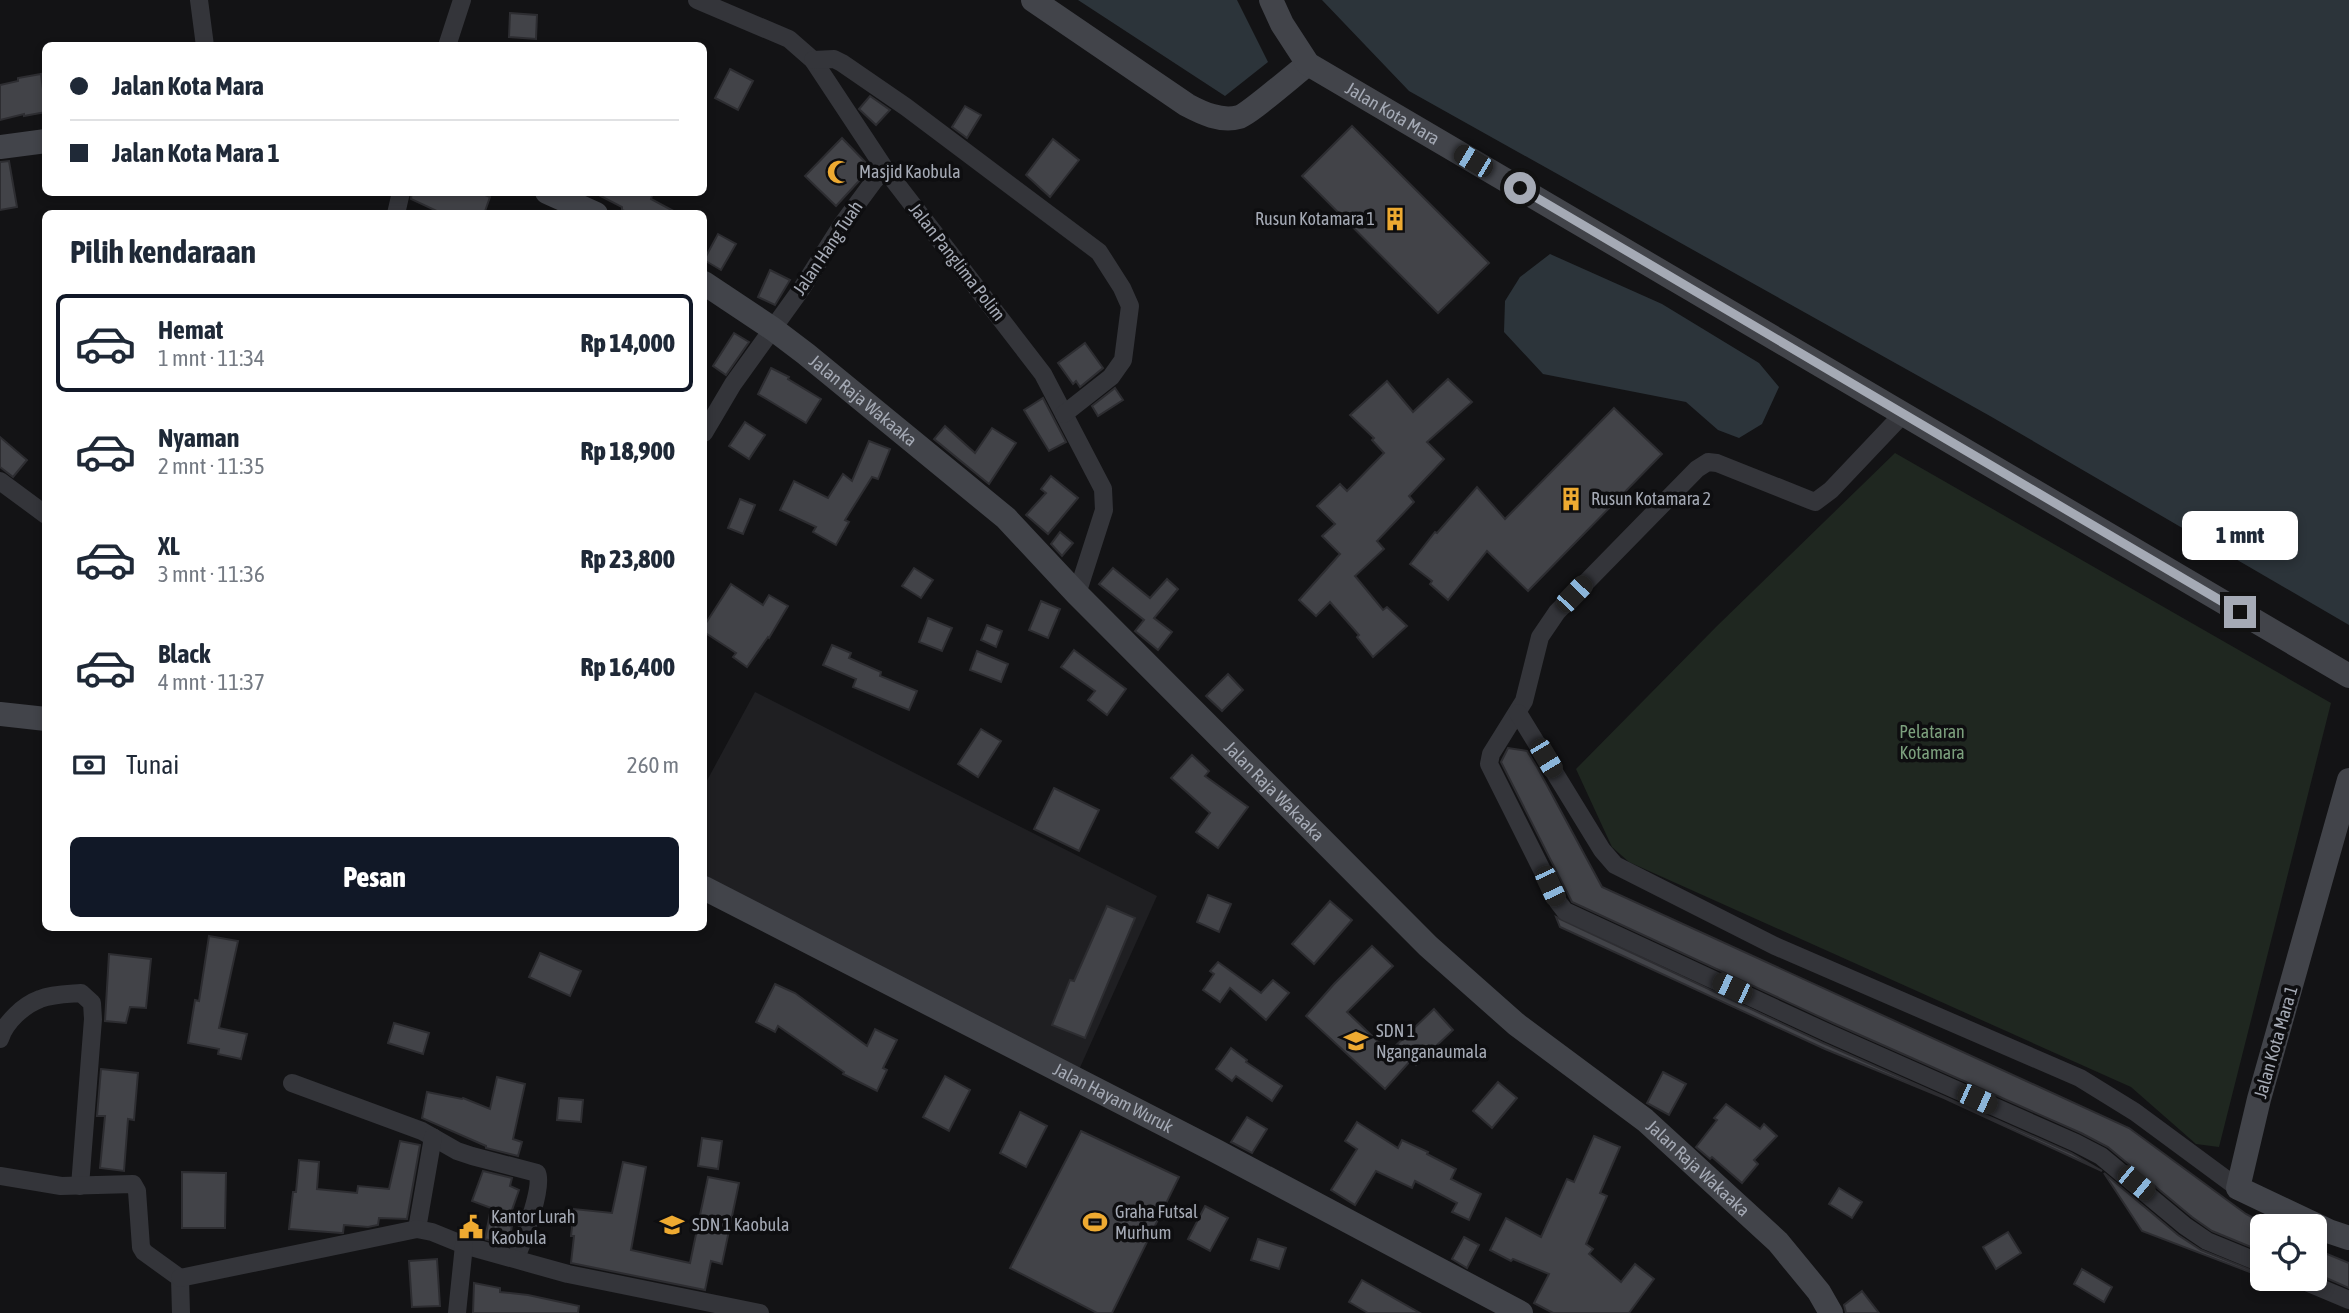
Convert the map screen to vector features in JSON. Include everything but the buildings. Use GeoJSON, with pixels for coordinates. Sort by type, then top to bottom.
{"type":"FeatureCollection","features":[{"type":"Feature","properties":{"kind":"street"},"geometry":{"type":"LineString","coordinates":[[199,0],[204,42]]}},
{"type":"Feature","properties":{"kind":"street"},"geometry":{"type":"LineString","coordinates":[[448,42],[462,0]]}},
{"type":"Feature","properties":{"kind":"street","name":"Jalan Panglima Polim"},"geometry":{"type":"LineString","coordinates":[[697,0],[789,39],[813,60],[886,169],[1043,374],[1103,489],[1104,510],[1077,594]]}},
{"type":"Feature","properties":{"kind":"street"},"geometry":{"type":"LineString","coordinates":[[1033,0],[1187,104],[1206,114],[1240,117],[1308,64]]}},
{"type":"Feature","properties":{"kind":"street","name":"Jalan Kota Mara"},"geometry":{"type":"LineString","coordinates":[[1271,0],[1282,24],[1308,64],[1904,413]]}},
{"type":"Feature","properties":{"kind":"street"},"geometry":{"type":"LineString","coordinates":[[813,60],[834,59],[842,63],[906,107],[1099,252],[1130,306],[1123,360],[1111,377],[1064,414]]}},
{"type":"Feature","properties":{"kind":"street"},"geometry":{"type":"LineString","coordinates":[[0,147],[42,142]]}},
{"type":"Feature","properties":{"kind":"street","name":"Jalan Hang Tuah"},"geometry":{"type":"LineString","coordinates":[[707,428],[733,384],[802,288],[843,223],[886,169]]}},
{"type":"Feature","properties":{"kind":"street"},"geometry":{"type":"LineString","coordinates":[[556,196],[587,210]]}},
{"type":"Feature","properties":{"kind":"street","name":"Jalan Raja Wakaaka"},"geometry":{"type":"LineString","coordinates":[[707,285],[773,329],[1006,519],[1077,594],[1428,946],[1517,1024],[1645,1120],[1778,1242],[1819,1292],[1831,1313]]}},
{"type":"Feature","properties":{"kind":"street"},"geometry":{"type":"LineString","coordinates":[[2250,1259],[2207,1241],[2101,1156],[2076,1143],[1828,1033],[1566,911],[1558,902],[1489,764],[1491,754],[1518,713],[1527,691],[1540,637],[1557,612],[1697,469],[1708,462],[1717,463],[1815,502],[1831,489],[1904,413],[2349,676]]}},
{"type":"Feature","properties":{"kind":"street"},"geometry":{"type":"LineString","coordinates":[[0,481],[42,512]]}},
{"type":"Feature","properties":{"kind":"street"},"geometry":{"type":"LineString","coordinates":[[1518,713],[1602,849],[1615,865],[1775,946],[2080,1078],[2135,1112],[2238,1188],[2349,1238]]}},
{"type":"Feature","properties":{"kind":"street"},"geometry":{"type":"LineString","coordinates":[[0,714],[42,719]]}},
{"type":"Feature","properties":{"kind":"street","name":"Jalan Kota Mara 1"},"geometry":{"type":"LineString","coordinates":[[2238,1188],[2259,1099],[2349,780]]}},
{"type":"Feature","properties":{"kind":"street","name":"Jalan Hayam Wuruk"},"geometry":{"type":"LineString","coordinates":[[707,890],[1216,1151],[1521,1313]]}},
{"type":"Feature","properties":{"kind":"street"},"geometry":{"type":"LineString","coordinates":[[0,1039],[3,1030],[19,1012],[40,999],[81,993],[92,1003],[93,1031],[80,1186]]}},
{"type":"Feature","properties":{"kind":"street"},"geometry":{"type":"LineString","coordinates":[[292,1083],[358,1106],[472,1156],[537,1173],[540,1179],[524,1239],[516,1258]]}},
{"type":"Feature","properties":{"kind":"street"},"geometry":{"type":"LineString","coordinates":[[417,1229],[433,1137]]}},
{"type":"Feature","properties":{"kind":"street"},"geometry":{"type":"LineString","coordinates":[[0,1176],[61,1186],[130,1182],[135,1186],[142,1249],[180,1278],[417,1229],[464,1245],[697,1307],[760,1313]]}},
{"type":"Feature","properties":{"kind":"street"},"geometry":{"type":"LineString","coordinates":[[457,1313],[464,1245]]}},
{"type":"Feature","properties":{"kind":"street"},"geometry":{"type":"LineString","coordinates":[[180,1278],[181,1313]]}},
{"type":"Feature","properties":{"kind":"street"},"geometry":{"type":"LineString","coordinates":[[2327,1291],[2349,1300]]}},
{"type":"Feature","properties":{"kind":"shaded area"},"geometry":{"type":"Polygon","coordinates":[[[1078,0],[1237,0],[1268,62],[1225,96],[1078,0]]]}},
{"type":"Feature","properties":{"kind":"shaded area"},"geometry":{"type":"Polygon","coordinates":[[[1322,0],[2349,0],[2349,625],[1990,416],[1409,91],[1322,0]]]}},
{"type":"Feature","properties":{"kind":"shaded area"},"geometry":{"type":"Polygon","coordinates":[[[1550,254],[1662,304],[1759,363],[1779,387],[1762,424],[1739,438],[1718,430],[1686,402],[1543,374],[1504,332],[1505,301],[1520,277],[1550,254]]]}},
{"type":"Feature","properties":{"kind":"shaded area"},"geometry":{"type":"Polygon","coordinates":[[[755,692],[1157,896],[1078,1072],[707,882],[707,780],[755,692]]]}},
{"type":"Feature","properties":{"kind":"green space","name":"Pelataran Kotamara"},"geometry":{"type":"Polygon","coordinates":[[[1895,453],[2331,703],[2219,1147],[2196,1144],[2131,1087],[1629,862],[1612,847],[1576,769],[1717,626],[1895,453]]]}},
{"type":"Feature","properties":{"kind":"place","name":"Masjid Kaobula"},"geometry":{"type":"Point","coordinates":[839,172]}},
{"type":"Feature","properties":{"kind":"place","name":"Rusun Kotamara 1"},"geometry":{"type":"Point","coordinates":[1395,219]}},
{"type":"Feature","properties":{"kind":"place","name":"Rusun Kotamara 2"},"geometry":{"type":"Point","coordinates":[1571,499]}},
{"type":"Feature","properties":{"kind":"place","name":"SDN 1 Nganganaumala"},"geometry":{"type":"Point","coordinates":[1356,1041]}},
{"type":"Feature","properties":{"kind":"place","name":"Graha Futsal Murhum"},"geometry":{"type":"Point","coordinates":[1095,1222]}},
{"type":"Feature","properties":{"kind":"place","name":"SDN 1 Kaobula"},"geometry":{"type":"Point","coordinates":[672,1225]}},
{"type":"Feature","properties":{"kind":"place","name":"Kantor Lurah Kaobula"},"geometry":{"type":"Point","coordinates":[471,1227]}},
{"type":"Feature","properties":{"kind":"route"},"geometry":{"type":"LineString","coordinates":[[1520,188],[2240,612]]}}]}
